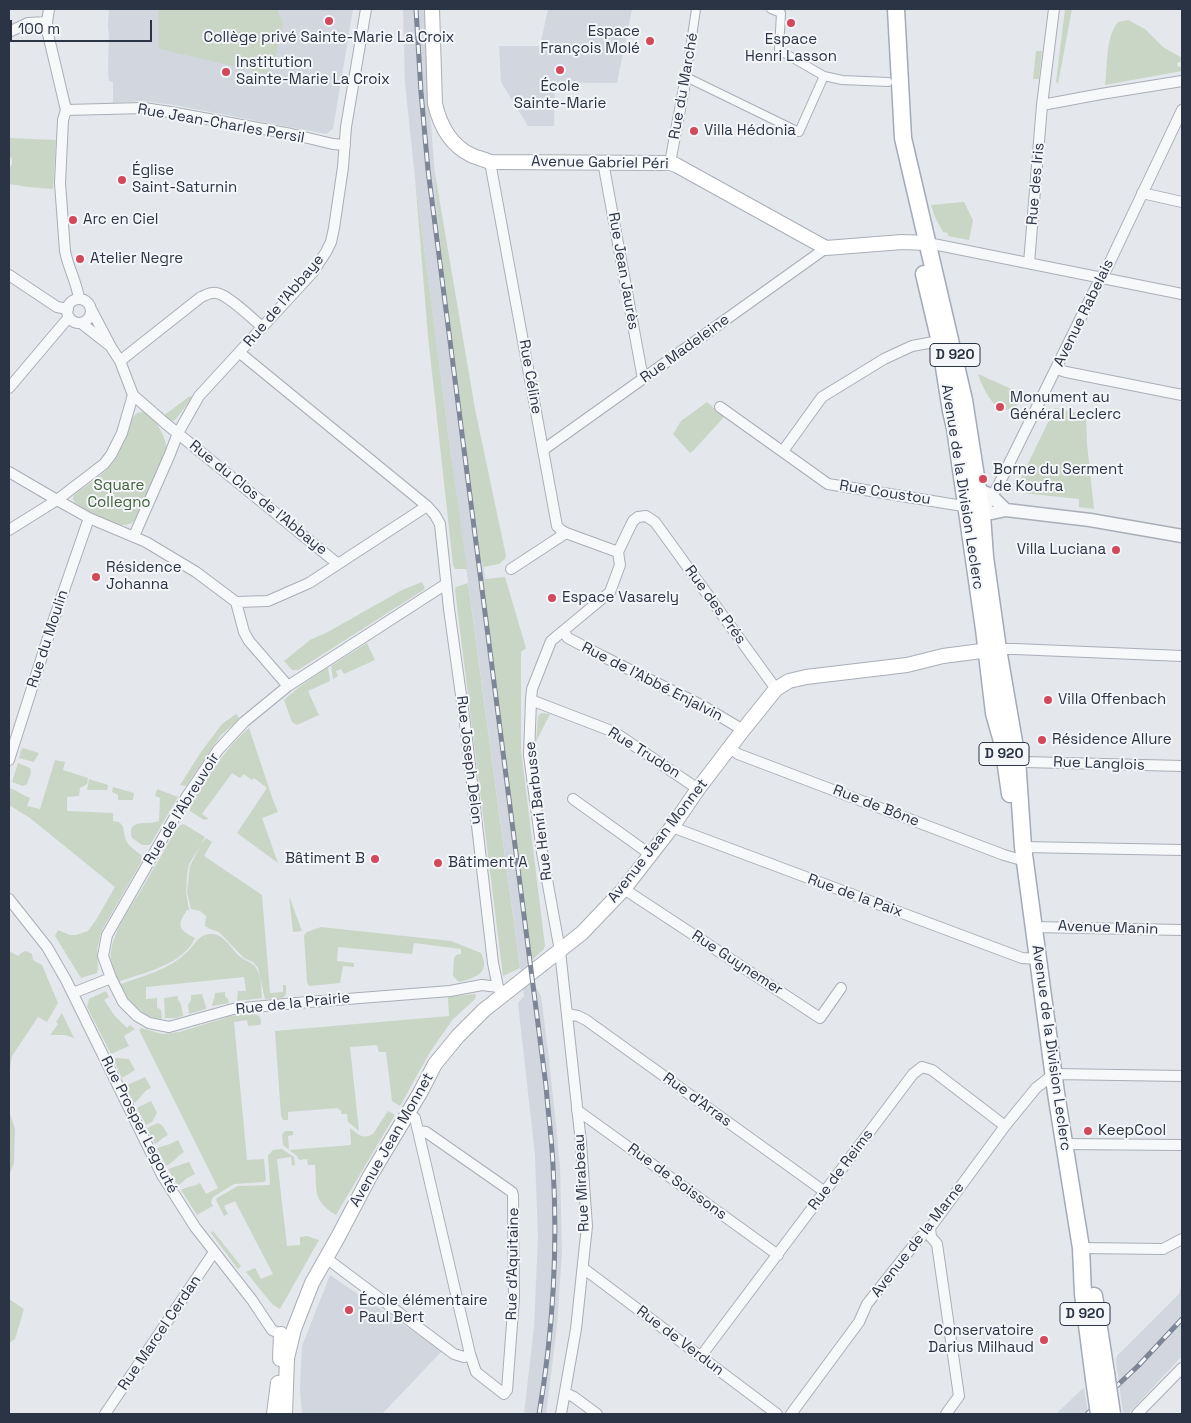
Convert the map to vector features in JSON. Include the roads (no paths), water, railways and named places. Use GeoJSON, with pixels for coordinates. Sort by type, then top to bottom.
{"type":"FeatureCollection","features":[{"type":"Feature","properties":{"kind":"main road","name":"Avenue Gabriel Péri"},"geometry":{"type":"LineString","coordinates":[[432,9],[435,104],[439,118],[450,138],[470,155],[490,162],[670,163],[826,248]]}},
{"type":"Feature","properties":{"kind":"main road","name":"Avenue de la Division Leclerc"},"geometry":{"type":"LineString","coordinates":[[887,9],[896,142],[900,169],[922,242]]}},
{"type":"Feature","properties":{"kind":"main road","name":"Avenue de la Division Leclerc"},"geometry":{"type":"LineString","coordinates":[[896,9],[903,138],[922,242],[945,340],[951,411],[982,514],[992,650],[994,713],[1003,746],[1010,792],[1024,854]]}},
{"type":"Feature","properties":{"kind":"main road"},"geometry":{"type":"LineString","coordinates":[[826,248],[922,242]]}},
{"type":"Feature","properties":{"kind":"main road","name":"Avenue de la Division Leclerc"},"geometry":{"type":"LineString","coordinates":[[976,497],[967,517],[992,650],[1018,759],[1024,854],[1054,1074],[1081,1248],[1094,1292],[1100,1376],[1098,1414]]}},
{"type":"Feature","properties":{"kind":"main road","name":"Avenue Jean Monnet"},"geometry":{"type":"LineString","coordinates":[[287,1332],[303,1294],[312,1283],[370,1176],[420,1093],[435,1064],[500,991],[560,951],[582,933],[623,890],[743,730],[776,690],[789,681],[806,677],[907,665],[943,656],[992,650]]}},
{"type":"Feature","properties":{"kind":"main road"},"geometry":{"type":"LineString","coordinates":[[274,1414],[287,1332]]}},
{"type":"Feature","properties":{"kind":"main road"},"geometry":{"type":"LineString","coordinates":[[282,1373],[285,1414]]}},
{"type":"Feature","properties":{"kind":"main road","name":"Avenue de la Division Leclerc"},"geometry":{"type":"LineString","coordinates":[[1100,1376],[1112,1414]]}},
{"type":"Feature","properties":{"kind":"street"},"geometry":{"type":"LineString","coordinates":[[49,9],[48,34],[66,110],[63,120],[60,196],[67,259],[77,285],[79,300]]}},
{"type":"Feature","properties":{"kind":"street","name":"Rue de l'Abbaye"},"geometry":{"type":"LineString","coordinates":[[134,536],[178,432],[202,392],[313,272],[330,242],[336,211],[346,127],[366,9]]}},
{"type":"Feature","properties":{"kind":"street","name":"Rue du Marché"},"geometry":{"type":"LineString","coordinates":[[670,163],[696,9]]}},
{"type":"Feature","properties":{"kind":"street"},"geometry":{"type":"LineString","coordinates":[[771,9],[781,13],[779,50],[824,76],[842,80],[888,82]]}},
{"type":"Feature","properties":{"kind":"street","name":"Rue des Iris"},"geometry":{"type":"LineString","coordinates":[[1028,263],[1042,105],[1054,9]]}},
{"type":"Feature","properties":{"kind":"street"},"geometry":{"type":"LineString","coordinates":[[9,32],[28,23],[47,22]]}},
{"type":"Feature","properties":{"kind":"street"},"geometry":{"type":"LineString","coordinates":[[686,77],[799,132],[824,76]]}},
{"type":"Feature","properties":{"kind":"street"},"geometry":{"type":"LineString","coordinates":[[1042,105],[1182,81]]}},
{"type":"Feature","properties":{"kind":"street","name":"Rue Jean-Charles Persil"},"geometry":{"type":"LineString","coordinates":[[66,110],[144,108],[345,145]]}},
{"type":"Feature","properties":{"kind":"street","name":"Avenue Rabelais"},"geometry":{"type":"LineString","coordinates":[[976,497],[1057,369],[1182,110]]}},
{"type":"Feature","properties":{"kind":"street","name":"Rue Céline"},"geometry":{"type":"LineString","coordinates":[[490,162],[557,526],[566,533]]}},
{"type":"Feature","properties":{"kind":"street","name":"Rue Jean Jaurès"},"geometry":{"type":"LineString","coordinates":[[603,162],[643,379]]}},
{"type":"Feature","properties":{"kind":"street"},"geometry":{"type":"LineString","coordinates":[[1142,193],[1182,202]]}},
{"type":"Feature","properties":{"kind":"street"},"geometry":{"type":"LineString","coordinates":[[922,242],[1182,294]]}},
{"type":"Feature","properties":{"kind":"street","name":"Rue Madeleine"},"geometry":{"type":"LineString","coordinates":[[543,450],[826,248]]}},
{"type":"Feature","properties":{"kind":"street"},"geometry":{"type":"LineString","coordinates":[[9,275],[68,313],[74,322],[80,323],[111,347]]}},
{"type":"Feature","properties":{"kind":"street"},"geometry":{"type":"LineString","coordinates":[[120,360],[201,297],[211,293],[218,293],[226,297],[262,327]]}},
{"type":"Feature","properties":{"kind":"street"},"geometry":{"type":"LineString","coordinates":[[9,388],[68,313],[72,302],[79,300],[85,301],[91,308],[111,347],[120,360],[133,396],[122,433],[114,450],[104,464],[57,500],[9,530]]}},
{"type":"Feature","properties":{"kind":"street"},"geometry":{"type":"LineString","coordinates":[[80,323],[89,318],[91,308]]}},
{"type":"Feature","properties":{"kind":"street"},"geometry":{"type":"LineString","coordinates":[[783,451],[822,397],[884,359],[912,346],[945,340]]}},
{"type":"Feature","properties":{"kind":"street"},"geometry":{"type":"LineString","coordinates":[[236,602],[268,601],[309,583],[428,506],[240,353]]}},
{"type":"Feature","properties":{"kind":"street"},"geometry":{"type":"LineString","coordinates":[[1057,369],[1182,395]]}},
{"type":"Feature","properties":{"kind":"street","name":"Rue du Clos de l'Abbaye"},"geometry":{"type":"LineString","coordinates":[[133,396],[338,564]]}},
{"type":"Feature","properties":{"kind":"street","name":"Rue Coustou"},"geometry":{"type":"LineString","coordinates":[[720,407],[828,484],[847,488],[976,497]]}},
{"type":"Feature","properties":{"kind":"street"},"geometry":{"type":"LineString","coordinates":[[9,472],[89,518],[134,536],[196,572],[236,602],[244,632],[249,641],[288,686]]}},
{"type":"Feature","properties":{"kind":"street"},"geometry":{"type":"LineString","coordinates":[[976,497],[1006,510]]}},
{"type":"Feature","properties":{"kind":"street","name":"Rue Joseph Delon"},"geometry":{"type":"LineString","coordinates":[[428,506],[440,524],[493,963],[500,991]]}},
{"type":"Feature","properties":{"kind":"street"},"geometry":{"type":"LineString","coordinates":[[982,514],[1006,510],[1090,520],[1182,536]]}},
{"type":"Feature","properties":{"kind":"street","name":"Rue Henri Barbusse"},"geometry":{"type":"LineString","coordinates":[[560,951],[542,852],[529,755],[532,689],[551,641],[610,592],[620,566],[618,552],[633,520],[646,516],[654,522]]}},
{"type":"Feature","properties":{"kind":"street","name":"Rue du Moulin"},"geometry":{"type":"LineString","coordinates":[[9,760],[54,619],[89,518]]}},
{"type":"Feature","properties":{"kind":"street","name":"Rue des Prés"},"geometry":{"type":"LineString","coordinates":[[654,522],[776,690]]}},
{"type":"Feature","properties":{"kind":"street"},"geometry":{"type":"LineString","coordinates":[[510,569],[566,533],[618,552]]}},
{"type":"Feature","properties":{"kind":"street","name":"Rue de l'Abreuvoir"},"geometry":{"type":"LineString","coordinates":[[111,978],[103,956],[107,935],[188,796],[218,750],[244,722],[288,686],[446,584]]}},
{"type":"Feature","properties":{"kind":"street","name":"Rue de l'Abbé Enjalvin"},"geometry":{"type":"LineString","coordinates":[[563,631],[568,638],[703,706],[743,730]]}},
{"type":"Feature","properties":{"kind":"street"},"geometry":{"type":"LineString","coordinates":[[992,650],[1011,648],[1182,656]]}},
{"type":"Feature","properties":{"kind":"street","name":"Rue Trudon"},"geometry":{"type":"LineString","coordinates":[[531,700],[614,732],[698,789]]}},
{"type":"Feature","properties":{"kind":"street","name":"Rue de Bône"},"geometry":{"type":"LineString","coordinates":[[730,748],[738,754],[994,851],[1024,854],[1182,850]]}},
{"type":"Feature","properties":{"kind":"street","name":"Rue Langlois"},"geometry":{"type":"LineString","coordinates":[[1018,759],[1025,762],[1182,766]]}},
{"type":"Feature","properties":{"kind":"street"},"geometry":{"type":"LineString","coordinates":[[573,799],[651,855]]}},
{"type":"Feature","properties":{"kind":"street","name":"Rue de la Paix"},"geometry":{"type":"LineString","coordinates":[[672,827],[1022,958],[1038,959]]}},
{"type":"Feature","properties":{"kind":"street","name":"Rue Guynemer"},"geometry":{"type":"LineString","coordinates":[[623,890],[820,1018],[841,988]]}},
{"type":"Feature","properties":{"kind":"street","name":"Rue Prosper Legouté"},"geometry":{"type":"LineString","coordinates":[[9,899],[47,946],[162,1175],[195,1226],[252,1300],[272,1330],[287,1332]]}},
{"type":"Feature","properties":{"kind":"street","name":"Avenue Manin"},"geometry":{"type":"LineString","coordinates":[[1034,927],[1182,930]]}},
{"type":"Feature","properties":{"kind":"street","name":"Rue Mirabeau"},"geometry":{"type":"LineString","coordinates":[[560,951],[587,1226],[576,1329],[561,1414]]}},
{"type":"Feature","properties":{"kind":"street"},"geometry":{"type":"LineString","coordinates":[[72,993],[111,978]]}},
{"type":"Feature","properties":{"kind":"street","name":"Rue de la Prairie"},"geometry":{"type":"LineString","coordinates":[[111,978],[123,1002],[137,1016],[149,1023],[169,1026],[233,1009],[450,991],[482,985],[500,991]]}},
{"type":"Feature","properties":{"kind":"street","name":"Rue d'Arras"},"geometry":{"type":"LineString","coordinates":[[567,1014],[586,1020],[825,1192]]}},
{"type":"Feature","properties":{"kind":"street","name":"Rue de Reims"},"geometry":{"type":"LineString","coordinates":[[701,1356],[912,1074],[922,1067],[932,1070],[1005,1126]]}},
{"type":"Feature","properties":{"kind":"street"},"geometry":{"type":"LineString","coordinates":[[1054,1074],[1182,1076]]}},
{"type":"Feature","properties":{"kind":"street","name":"Avenue de la Marne"},"geometry":{"type":"LineString","coordinates":[[791,1414],[859,1322],[867,1304],[917,1240],[930,1228],[1005,1126],[1036,1088],[1054,1074]]}},
{"type":"Feature","properties":{"kind":"street","name":"Rue de Soissons"},"geometry":{"type":"LineString","coordinates":[[577,1110],[778,1255]]}},
{"type":"Feature","properties":{"kind":"street","name":"Rue d'Aquitaine"},"geometry":{"type":"LineString","coordinates":[[408,1113],[415,1118],[418,1131],[470,1354],[476,1372],[504,1394],[507,1390],[514,1298],[513,1195],[512,1192],[426,1132],[418,1131]]}},
{"type":"Feature","properties":{"kind":"street"},"geometry":{"type":"LineString","coordinates":[[1065,1144],[1182,1145]]}},
{"type":"Feature","properties":{"kind":"street"},"geometry":{"type":"LineString","coordinates":[[930,1228],[931,1237],[937,1244],[959,1396],[946,1414]]}},
{"type":"Feature","properties":{"kind":"street"},"geometry":{"type":"LineString","coordinates":[[1081,1248],[1163,1249],[1182,1239]]}},
{"type":"Feature","properties":{"kind":"street","name":"Rue Marcel Cerdan"},"geometry":{"type":"LineString","coordinates":[[106,1414],[214,1252]]}},
{"type":"Feature","properties":{"kind":"street"},"geometry":{"type":"LineString","coordinates":[[326,1258],[454,1354],[464,1357],[470,1354]]}},
{"type":"Feature","properties":{"kind":"street","name":"Rue de Verdun"},"geometry":{"type":"LineString","coordinates":[[583,1268],[777,1414]]}},
{"type":"Feature","properties":{"kind":"street"},"geometry":{"type":"LineString","coordinates":[[1138,1414],[1182,1368]]}},
{"type":"Feature","properties":{"kind":"street"},"geometry":{"type":"LineString","coordinates":[[565,1392],[597,1414]]}},
{"type":"Feature","properties":{"kind":"railway"},"geometry":{"type":"LineString","coordinates":[[416,9],[428,170],[546,1086],[552,1146],[555,1229],[553,1291],[548,1352],[539,1414]]}},
{"type":"Feature","properties":{"kind":"railway"},"geometry":{"type":"LineString","coordinates":[[1087,1414],[1138,1366],[1182,1319]]}},
{"type":"Feature","properties":{"kind":"place","name":"Collège privé Sainte-Marie La Croix"},"geometry":{"type":"Point","coordinates":[329,21]}},
{"type":"Feature","properties":{"kind":"place","name":"Espace Henri Lasson"},"geometry":{"type":"Point","coordinates":[791,23]}},
{"type":"Feature","properties":{"kind":"place","name":"Espace François Molé"},"geometry":{"type":"Point","coordinates":[650,41]}},
{"type":"Feature","properties":{"kind":"place","name":"École Sainte-Marie"},"geometry":{"type":"Point","coordinates":[560,70]}},
{"type":"Feature","properties":{"kind":"place","name":"Institution Sainte-Marie La Croix"},"geometry":{"type":"Point","coordinates":[226,72]}},
{"type":"Feature","properties":{"kind":"place","name":"Villa Hédonia"},"geometry":{"type":"Point","coordinates":[694,131]}},
{"type":"Feature","properties":{"kind":"place","name":"Église Saint-Saturnin"},"geometry":{"type":"Point","coordinates":[122,180]}},
{"type":"Feature","properties":{"kind":"place","name":"Arc en Ciel"},"geometry":{"type":"Point","coordinates":[73,220]}},
{"type":"Feature","properties":{"kind":"place","name":"Atelier Negre"},"geometry":{"type":"Point","coordinates":[80,259]}},
{"type":"Feature","properties":{"kind":"place","name":"Monument au Général Leclerc"},"geometry":{"type":"Point","coordinates":[1000,407]}},
{"type":"Feature","properties":{"kind":"place","name":"Borne du Serment de Koufra"},"geometry":{"type":"Point","coordinates":[983,479]}},
{"type":"Feature","properties":{"kind":"place","name":"Villa Luciana"},"geometry":{"type":"Point","coordinates":[1116,550]}},
{"type":"Feature","properties":{"kind":"place","name":"Résidence Johanna"},"geometry":{"type":"Point","coordinates":[96,577]}},
{"type":"Feature","properties":{"kind":"place","name":"Espace Vasarely"},"geometry":{"type":"Point","coordinates":[552,598]}},
{"type":"Feature","properties":{"kind":"place","name":"Villa Offenbach"},"geometry":{"type":"Point","coordinates":[1048,700]}},
{"type":"Feature","properties":{"kind":"place","name":"Résidence Allure"},"geometry":{"type":"Point","coordinates":[1042,740]}},
{"type":"Feature","properties":{"kind":"place","name":"Bâtiment B"},"geometry":{"type":"Point","coordinates":[375,859]}},
{"type":"Feature","properties":{"kind":"place","name":"Bâtiment A"},"geometry":{"type":"Point","coordinates":[438,863]}},
{"type":"Feature","properties":{"kind":"place","name":"KeepCool"},"geometry":{"type":"Point","coordinates":[1088,1131]}},
{"type":"Feature","properties":{"kind":"place","name":"École élémentaire Paul Bert"},"geometry":{"type":"Point","coordinates":[349,1310]}},
{"type":"Feature","properties":{"kind":"place","name":"Conservatoire Darius Milhaud"},"geometry":{"type":"Point","coordinates":[1044,1340]}},
{"type":"Feature","properties":{"kind":"park label","name":"Square Collegno"},"geometry":{"type":"Point","coordinates":[119,494]}}]}
